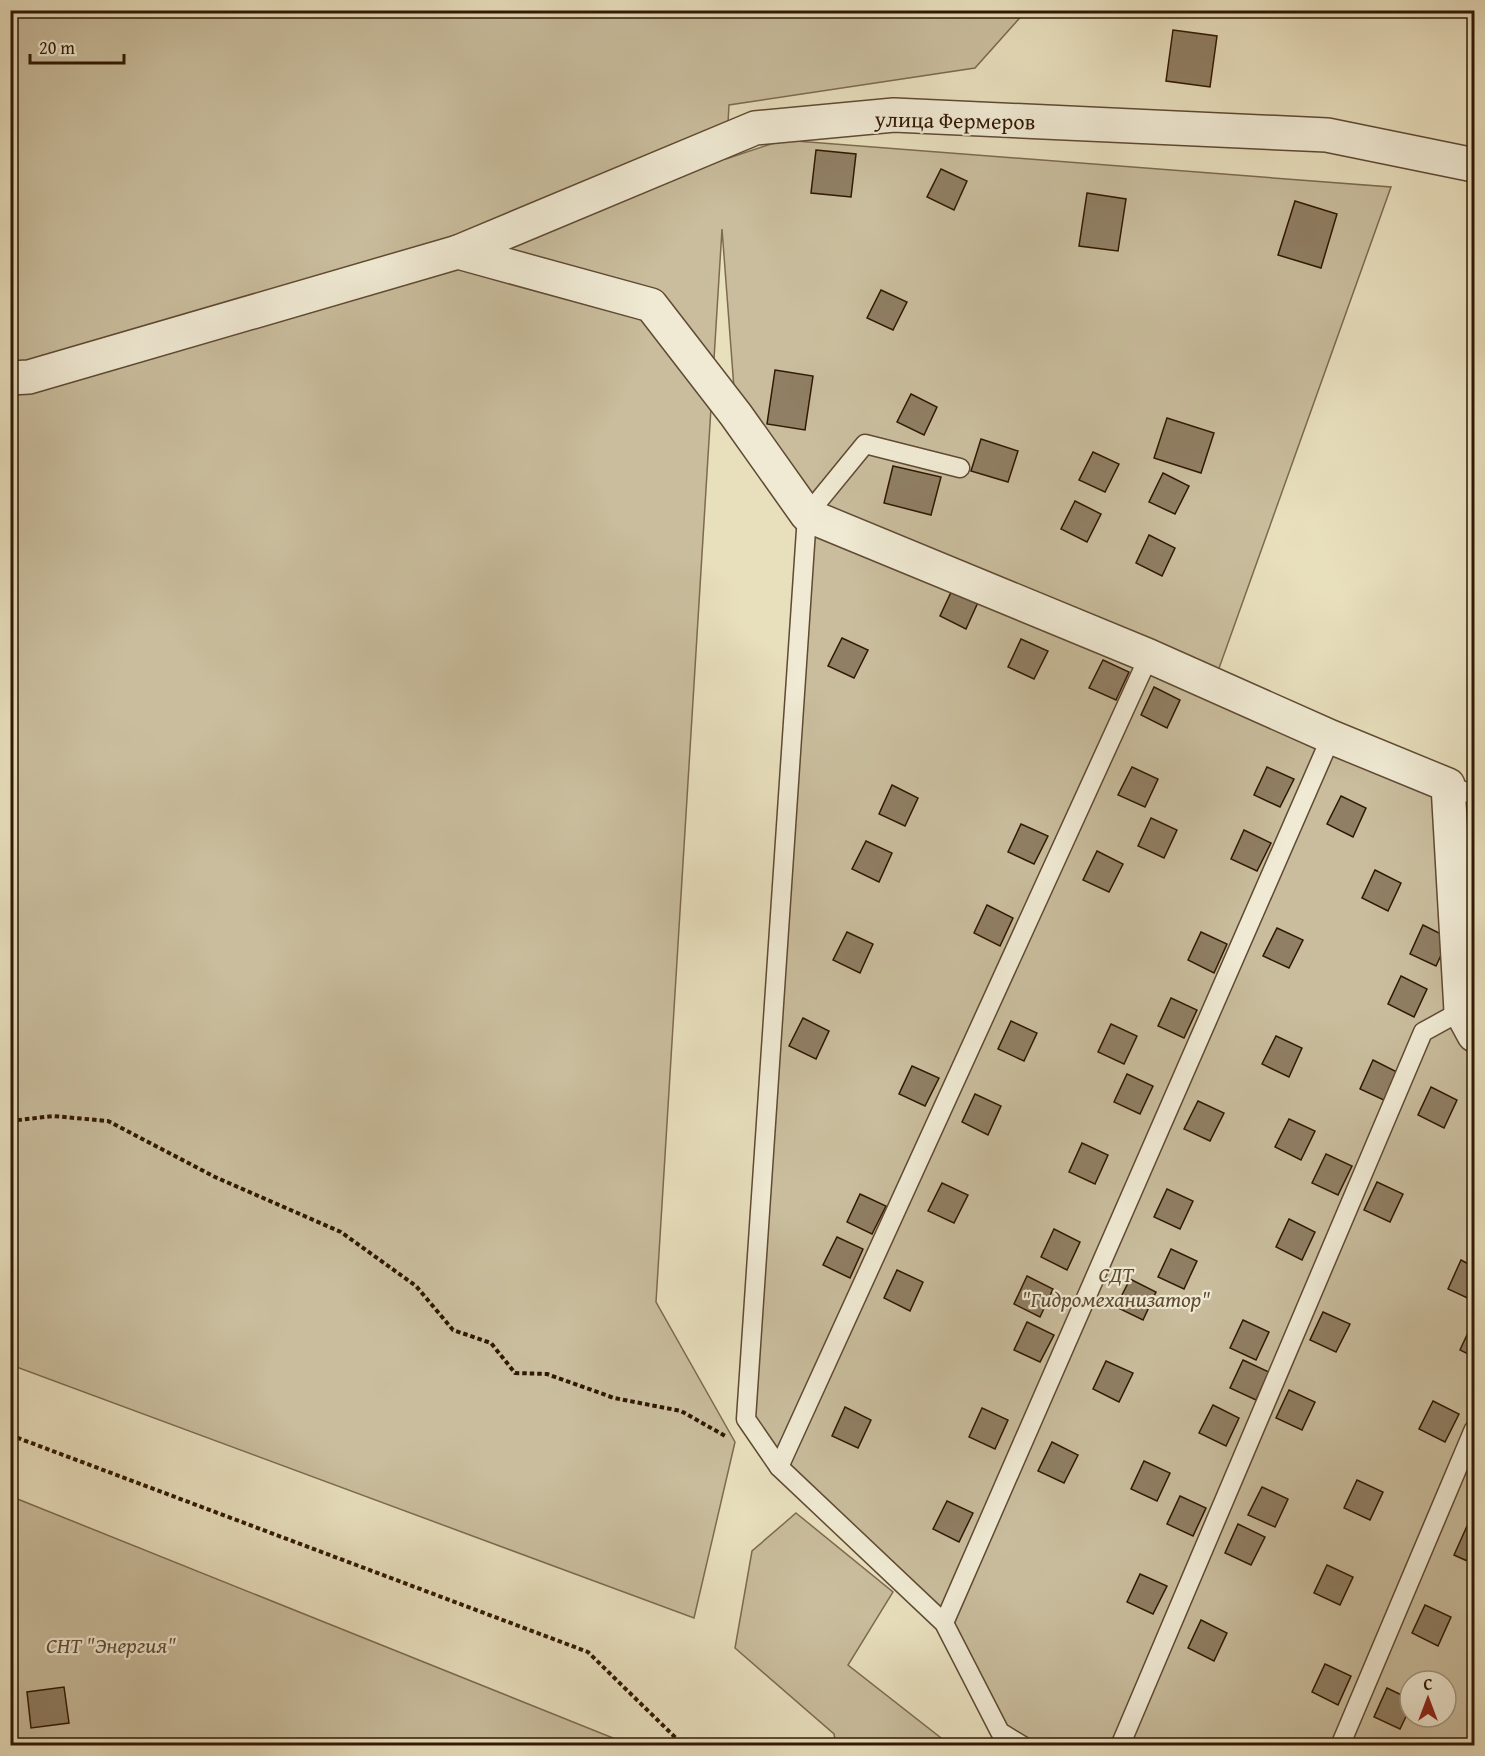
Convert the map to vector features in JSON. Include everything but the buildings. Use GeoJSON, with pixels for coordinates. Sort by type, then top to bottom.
{"type":"FeatureCollection","features":[{"type":"Feature","properties":{"kind":"street","name":"улица Фермеров"},"geometry":{"type":"LineString","coordinates":[[10,378],[29,377],[458,252],[755,128],[894,116],[1327,135],[1474,165]]}},
{"type":"Feature","properties":{"kind":"street"},"geometry":{"type":"LineString","coordinates":[[458,252],[651,305],[736,415],[807,515],[1149,656],[1331,737],[1461,790],[1468,1023]]}},
{"type":"Feature","properties":{"kind":"lane"},"geometry":{"type":"LineString","coordinates":[[960,468],[865,444],[807,515],[746,1419],[779,1467],[944,1623],[1000,1732],[1023,1746]]}},
{"type":"Feature","properties":{"kind":"lane"},"geometry":{"type":"LineString","coordinates":[[779,1467],[1149,656]]}},
{"type":"Feature","properties":{"kind":"lane"},"geometry":{"type":"LineString","coordinates":[[944,1623],[1331,737]]}},
{"type":"Feature","properties":{"kind":"lane"},"geometry":{"type":"LineString","coordinates":[[1120,1746],[1423,1032],[1468,1023]]}},
{"type":"Feature","properties":{"kind":"lane"},"geometry":{"type":"LineString","coordinates":[[1340,1746],[1474,1429]]}},
{"type":"Feature","properties":{"kind":"path"},"geometry":{"type":"LineString","coordinates":[[10,1121],[53,1116],[108,1121],[215,1177],[341,1232],[416,1286],[453,1330],[491,1343],[515,1373],[547,1374],[614,1398],[681,1411],[730,1439]]}},
{"type":"Feature","properties":{"kind":"path"},"geometry":{"type":"LineString","coordinates":[[10,1435],[588,1652],[684,1746]]}},
{"type":"Feature","properties":{"kind":"green space","name":"СДТ \"Гидромеханизатор\""},"geometry":{"type":"Polygon","coordinates":[[[10,11],[1026,11],[975,68],[729,105],[726,159],[783,140],[1391,187],[1213,685],[1448,785],[1474,1035],[1474,1745],[1023,1745],[1000,1732],[944,1623],[779,1467],[746,1419],[807,515],[736,415],[722,229],[656,1302],[735,1442],[694,1618],[11,1365],[10,11]]]}},
{"type":"Feature","properties":{"kind":"green space","name":"СНТ \"Энергия\""},"geometry":{"type":"Polygon","coordinates":[[[10,1496],[628,1744],[628,1745],[11,1745],[10,1496]]]}},
{"type":"Feature","properties":{"kind":"green space"},"geometry":{"type":"Polygon","coordinates":[[[796,1513],[893,1592],[848,1665],[950,1745],[836,1745],[834,1734],[735,1648],[752,1551],[796,1513]]]}}]}
